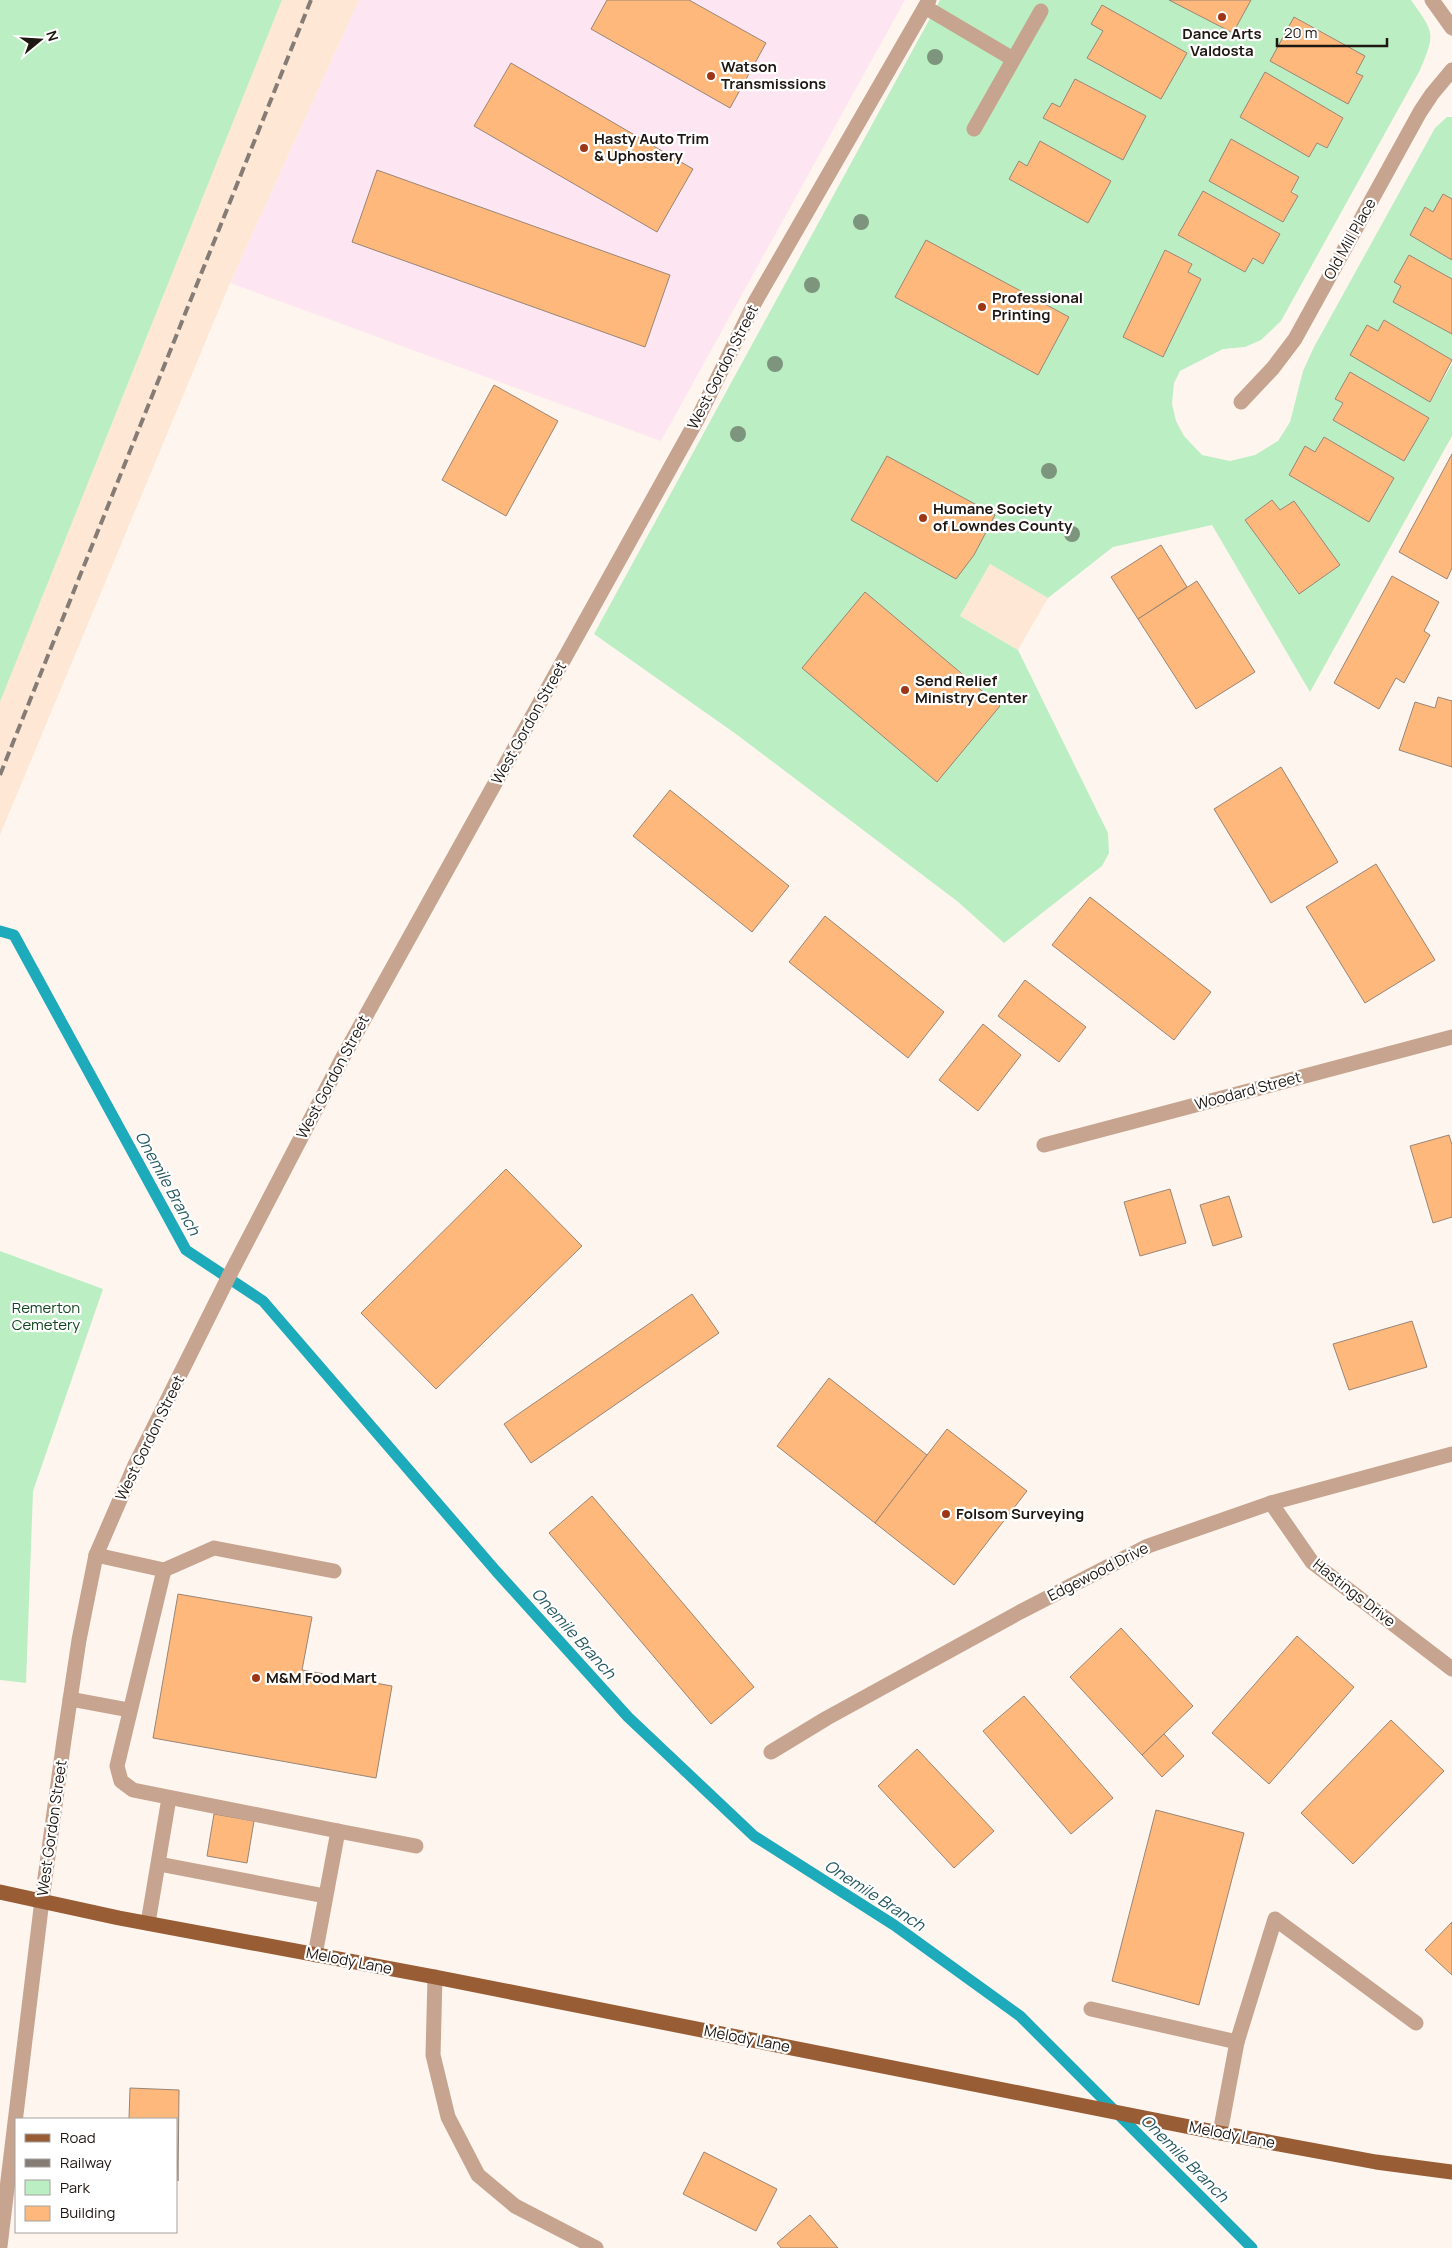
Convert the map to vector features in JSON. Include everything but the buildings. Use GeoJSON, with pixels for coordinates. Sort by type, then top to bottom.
{"type":"FeatureCollection","features":[{"type":"Feature","properties":{"kind":"main road","name":"Melody Lane"},"geometry":{"type":"LineString","coordinates":[[0,1892],[148,1923],[435,1977],[1220,2132],[1376,2162],[1452,2172]]}},
{"type":"Feature","properties":{"kind":"street"},"geometry":{"type":"LineString","coordinates":[[1432,0],[1452,28]]}},
{"type":"Feature","properties":{"kind":"street"},"geometry":{"type":"LineString","coordinates":[[927,3],[1013,59]]}},
{"type":"Feature","properties":{"kind":"street","name":"West Gordon Street"},"geometry":{"type":"LineString","coordinates":[[16,2118],[42,1900],[78,1640],[96,1555],[135,1465],[228,1278],[343,1057],[698,418],[755,302],[927,3]]}},
{"type":"Feature","properties":{"kind":"street"},"geometry":{"type":"LineString","coordinates":[[974,129],[1041,11]]}},
{"type":"Feature","properties":{"kind":"street","name":"Old Mill Place"},"geometry":{"type":"LineString","coordinates":[[1241,402],[1273,368],[1294,339],[1420,112],[1452,70]]}},
{"type":"Feature","properties":{"kind":"street","name":"Woodard Street"},"geometry":{"type":"LineString","coordinates":[[1044,1145],[1452,1037]]}},
{"type":"Feature","properties":{"kind":"street","name":"Edgewood Drive"},"geometry":{"type":"LineString","coordinates":[[770,1752],[827,1718],[1012,1617],[1148,1546],[1271,1503],[1452,1454]]}},
{"type":"Feature","properties":{"kind":"street","name":"Hastings Drive"},"geometry":{"type":"LineString","coordinates":[[1271,1503],[1312,1562],[1452,1669]]}},
{"type":"Feature","properties":{"kind":"street"},"geometry":{"type":"LineString","coordinates":[[96,1555],[164,1570],[214,1548],[334,1571]]}},
{"type":"Feature","properties":{"kind":"street"},"geometry":{"type":"LineString","coordinates":[[164,1570],[117,1766],[121,1781],[133,1790],[416,1846]]}},
{"type":"Feature","properties":{"kind":"street"},"geometry":{"type":"LineString","coordinates":[[70,1699],[129,1710]]}},
{"type":"Feature","properties":{"kind":"street"},"geometry":{"type":"LineString","coordinates":[[148,1923],[170,1798]]}},
{"type":"Feature","properties":{"kind":"street"},"geometry":{"type":"LineString","coordinates":[[315,1954],[338,1831]]}},
{"type":"Feature","properties":{"kind":"street"},"geometry":{"type":"LineString","coordinates":[[159,1864],[325,1896]]}},
{"type":"Feature","properties":{"kind":"street"},"geometry":{"type":"LineString","coordinates":[[1220,2132],[1237,2042],[1275,1919],[1416,2023]]}},
{"type":"Feature","properties":{"kind":"street"},"geometry":{"type":"LineString","coordinates":[[435,1977],[432,2055],[448,2117],[478,2175],[515,2206],[596,2248]]}},
{"type":"Feature","properties":{"kind":"street"},"geometry":{"type":"LineString","coordinates":[[1091,2010],[1237,2042]]}},
{"type":"Feature","properties":{"kind":"street","name":"West Gordon Street"},"geometry":{"type":"LineString","coordinates":[[0,2246],[15,2122]]}},
{"type":"Feature","properties":{"kind":"shaded area"},"geometry":{"type":"Polygon","coordinates":[[[282,0],[359,0],[230,283],[0,835],[0,702],[282,0]]]}},
{"type":"Feature","properties":{"kind":"shaded area"},"geometry":{"type":"Polygon","coordinates":[[[359,0],[905,0],[661,441],[230,283],[359,0]]]}},
{"type":"Feature","properties":{"kind":"shaded area"},"geometry":{"type":"Polygon","coordinates":[[[990,564],[1048,598],[1018,650],[960,616],[990,564]]]}},
{"type":"Feature","properties":{"kind":"green space"},"geometry":{"type":"Polygon","coordinates":[[[0,0],[282,0],[0,702],[0,0]]]}},
{"type":"Feature","properties":{"kind":"green space"},"geometry":{"type":"Polygon","coordinates":[[[940,0],[1169,0],[1233,33],[1251,0],[1411,0],[1428,27],[1430,33],[1429,48],[1420,70],[1281,321],[1261,340],[1245,347],[1223,349],[1180,371],[1174,383],[1172,404],[1176,421],[1184,436],[1202,455],[1230,461],[1255,455],[1278,441],[1290,422],[1303,371],[1314,347],[1435,128],[1447,117],[1452,117],[1452,199],[1443,194],[1433,212],[1425,208],[1410,235],[1452,260],[1452,279],[1409,256],[1394,282],[1401,286],[1393,302],[1452,334],[1452,360],[1384,320],[1378,331],[1367,325],[1430,402],[1452,364],[1452,436],[1310,692],[1212,525],[1113,547],[1048,598],[990,564],[960,616],[1018,650],[1108,833],[1109,853],[1102,866],[1004,943],[957,901],[736,734],[594,634],[940,0]],[[1295,17],[1348,103],[1363,77],[1356,73],[1365,56],[1295,17]],[[1265,73],[1240,117],[1309,157],[1317,143],[1327,148],[1343,118],[1265,73]],[[1231,140],[1209,181],[1283,222],[1298,196],[1231,140]],[[1203,191],[1179,235],[1245,272],[1253,258],[1263,264],[1279,233],[1203,191]],[[1165,251],[1123,337],[1162,357],[1201,279],[1188,272],[1192,263],[1165,251]],[[1350,372],[1335,399],[1342,403],[1333,420],[1404,461],[1429,418],[1350,372]],[[1324,437],[1315,452],[1305,447],[1289,475],[1369,522],[1394,478],[1324,437]],[[1272,500],[1245,520],[1298,594],[1340,565],[1280,510],[1272,500]]]}},
{"type":"Feature","properties":{"kind":"green space","name":"Remerton Cemetery"},"geometry":{"type":"Polygon","coordinates":[[[0,1251],[103,1289],[33,1491],[26,1683],[0,1680],[0,1251]]]}},
{"type":"Feature","properties":{"kind":"waterway","name":"Onemile Branch"},"geometry":{"type":"LineString","coordinates":[[0,931],[14,935],[186,1250],[263,1301],[496,1571],[628,1717],[754,1836],[894,1925],[1020,2016],[1252,2248]]}},
{"type":"Feature","properties":{"kind":"railway"},"geometry":{"type":"LineString","coordinates":[[0,775],[311,0]]}},
{"type":"Feature","properties":{"kind":"place","name":"Dance Arts Valdosta"},"geometry":{"type":"Point","coordinates":[1222,17]}},
{"type":"Feature","properties":{"kind":"place","name":"Watson Transmissions"},"geometry":{"type":"Point","coordinates":[711,76]}},
{"type":"Feature","properties":{"kind":"place","name":"Hasty Auto Trim & Uphostery"},"geometry":{"type":"Point","coordinates":[584,148]}},
{"type":"Feature","properties":{"kind":"place","name":"Professional Printing"},"geometry":{"type":"Point","coordinates":[982,307]}},
{"type":"Feature","properties":{"kind":"place","name":"Humane Society of Lowndes County"},"geometry":{"type":"Point","coordinates":[923,518]}},
{"type":"Feature","properties":{"kind":"place","name":"Send Relief Ministry Center"},"geometry":{"type":"Point","coordinates":[905,690]}},
{"type":"Feature","properties":{"kind":"place","name":"Folsom Surveying"},"geometry":{"type":"Point","coordinates":[946,1514]}},
{"type":"Feature","properties":{"kind":"place","name":"M&M Food Mart"},"geometry":{"type":"Point","coordinates":[256,1678]}}]}
